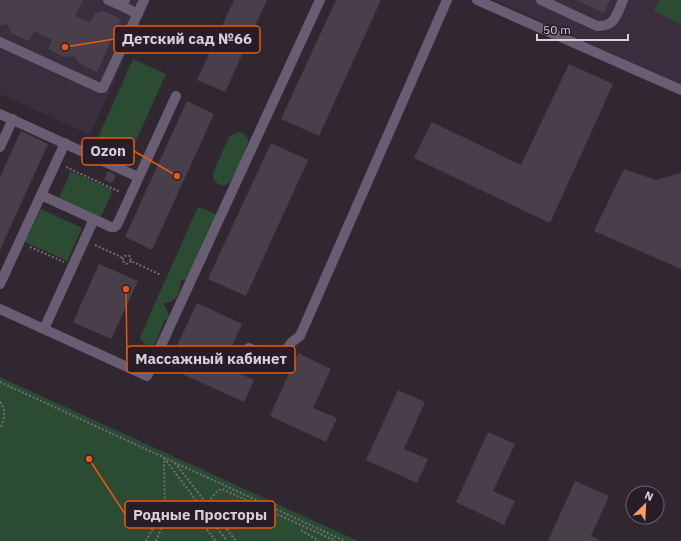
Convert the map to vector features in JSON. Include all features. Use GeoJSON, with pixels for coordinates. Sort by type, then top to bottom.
{"type":"FeatureCollection","features":[{"type":"Feature","properties":{"kind":"lane"},"geometry":{"type":"LineString","coordinates":[[108,0],[123,3],[138,14]]}},
{"type":"Feature","properties":{"kind":"lane"},"geometry":{"type":"LineString","coordinates":[[0,42],[100,88],[103,88],[144,0]]}},
{"type":"Feature","properties":{"kind":"lane"},"geometry":{"type":"LineString","coordinates":[[0,309],[147,376],[320,0]]}},
{"type":"Feature","properties":{"kind":"lane"},"geometry":{"type":"LineString","coordinates":[[249,348],[278,361],[292,342],[300,336],[447,0]]}},
{"type":"Feature","properties":{"kind":"lane"},"geometry":{"type":"LineString","coordinates":[[477,0],[681,90]]}},
{"type":"Feature","properties":{"kind":"lane"},"geometry":{"type":"LineString","coordinates":[[541,0],[597,26],[603,26],[614,20],[623,0]]}},
{"type":"Feature","properties":{"kind":"lane"},"geometry":{"type":"LineString","coordinates":[[41,195],[111,227],[117,225],[176,96]]}},
{"type":"Feature","properties":{"kind":"lane"},"geometry":{"type":"LineString","coordinates":[[0,114],[138,177]]}},
{"type":"Feature","properties":{"kind":"lane"},"geometry":{"type":"LineString","coordinates":[[0,147],[13,119]]}},
{"type":"Feature","properties":{"kind":"lane"},"geometry":{"type":"LineString","coordinates":[[0,284],[64,143]]}},
{"type":"Feature","properties":{"kind":"lane"},"geometry":{"type":"LineString","coordinates":[[44,329],[94,219]]}},
{"type":"Feature","properties":{"kind":"path"},"geometry":{"type":"LineString","coordinates":[[56,162],[130,196]]}},
{"type":"Feature","properties":{"kind":"path"},"geometry":{"type":"LineString","coordinates":[[84,240],[123,258],[122,260],[126,264],[131,261]]}},
{"type":"Feature","properties":{"kind":"path"},"geometry":{"type":"LineString","coordinates":[[19,242],[72,266]]}},
{"type":"Feature","properties":{"kind":"path"},"geometry":{"type":"LineString","coordinates":[[123,258],[125,256],[130,256],[131,261],[162,275]]}},
{"type":"Feature","properties":{"kind":"path"},"geometry":{"type":"LineString","coordinates":[[0,382],[345,541]]}},
{"type":"Feature","properties":{"kind":"path"},"geometry":{"type":"LineString","coordinates":[[0,402],[2,404],[4,414],[0,428]]}},
{"type":"Feature","properties":{"kind":"path"},"geometry":{"type":"LineString","coordinates":[[0,417],[4,414]]}},
{"type":"Feature","properties":{"kind":"path"},"geometry":{"type":"LineString","coordinates":[[164,457],[227,541]]}},
{"type":"Feature","properties":{"kind":"path"},"geometry":{"type":"LineString","coordinates":[[156,541],[162,527],[165,511],[164,457]]}},
{"type":"Feature","properties":{"kind":"path"},"geometry":{"type":"LineString","coordinates":[[175,462],[236,541]]}},
{"type":"Feature","properties":{"kind":"path"},"geometry":{"type":"LineString","coordinates":[[146,541],[158,519],[182,518],[194,513],[203,508],[220,489],[226,490],[336,541]]}},
{"type":"Feature","properties":{"kind":"path"},"geometry":{"type":"LineString","coordinates":[[194,513],[216,541]]}},
{"type":"Feature","properties":{"kind":"path"},"geometry":{"type":"LineString","coordinates":[[301,530],[319,541]]}},
{"type":"Feature","properties":{"kind":"shaded area"},"geometry":{"type":"Polygon","coordinates":[[[0,0],[151,0],[90,135],[0,94],[0,0]]]}},
{"type":"Feature","properties":{"kind":"shaded area"},"geometry":{"type":"Polygon","coordinates":[[[495,0],[681,0],[681,85],[495,0]]]}},
{"type":"Feature","properties":{"kind":"green space"},"geometry":{"type":"Polygon","coordinates":[[[659,0],[681,0],[681,24],[654,11],[659,0]]]}},
{"type":"Feature","properties":{"kind":"green space"},"geometry":{"type":"Polygon","coordinates":[[[133,59],[166,74],[127,161],[94,146],[133,59]]]}},
{"type":"Feature","properties":{"kind":"green space"},"geometry":{"type":"Polygon","coordinates":[[[239,132],[245,134],[248,140],[246,149],[237,170],[228,184],[219,185],[214,180],[213,173],[229,137],[239,132]]]}},
{"type":"Feature","properties":{"kind":"green space"},"geometry":{"type":"Polygon","coordinates":[[[71,171],[113,190],[101,217],[59,198],[71,171]]]}},
{"type":"Feature","properties":{"kind":"green space"},"geometry":{"type":"Polygon","coordinates":[[[198,207],[216,214],[186,280],[181,280],[179,293],[172,301],[163,303],[169,317],[164,321],[155,344],[146,344],[140,337],[198,207]]]}},
{"type":"Feature","properties":{"kind":"green space"},"geometry":{"type":"Polygon","coordinates":[[[41,209],[82,228],[67,261],[25,242],[41,209]]]}},
{"type":"Feature","properties":{"kind":"green space"},"geometry":{"type":"Polygon","coordinates":[[[0,377],[358,541],[0,541],[0,377]]]}},
{"type":"Feature","properties":{"kind":"building"},"geometry":{"type":"Polygon","coordinates":[[[0,0],[83,0],[75,16],[90,23],[95,13],[104,11],[121,19],[97,72],[79,63],[74,56],[64,57],[48,49],[52,40],[34,31],[29,41],[11,33],[7,24],[0,26],[0,0]]]}},
{"type":"Feature","properties":{"kind":"building"},"geometry":{"type":"Polygon","coordinates":[[[234,0],[267,0],[225,92],[197,80],[234,0]]]}},
{"type":"Feature","properties":{"kind":"building"},"geometry":{"type":"Polygon","coordinates":[[[336,0],[381,0],[319,136],[281,119],[336,0]]]}},
{"type":"Feature","properties":{"kind":"building"},"geometry":{"type":"Polygon","coordinates":[[[576,0],[610,0],[604,13],[576,0]]]}},
{"type":"Feature","properties":{"kind":"building"},"geometry":{"type":"Polygon","coordinates":[[[569,64],[613,84],[550,223],[414,158],[432,122],[521,165],[569,64]]]}},
{"type":"Feature","properties":{"kind":"building"},"geometry":{"type":"Polygon","coordinates":[[[187,101],[214,114],[152,250],[125,237],[187,101]]]}},
{"type":"Feature","properties":{"kind":"building"},"geometry":{"type":"Polygon","coordinates":[[[21,131],[48,144],[0,250],[0,177],[21,131]]]}},
{"type":"Feature","properties":{"kind":"building"},"geometry":{"type":"Polygon","coordinates":[[[271,143],[308,160],[246,296],[208,279],[271,143]]]}},
{"type":"Feature","properties":{"kind":"building"},"geometry":{"type":"Polygon","coordinates":[[[624,169],[656,180],[681,173],[681,269],[594,231],[624,169]]]}},
{"type":"Feature","properties":{"kind":"building"},"geometry":{"type":"Polygon","coordinates":[[[108,171],[116,175],[112,183],[104,180],[108,171]]]}},
{"type":"Feature","properties":{"kind":"building"},"geometry":{"type":"Polygon","coordinates":[[[99,264],[138,281],[111,339],[73,322],[99,264]]]}},
{"type":"Feature","properties":{"kind":"building"},"geometry":{"type":"Polygon","coordinates":[[[197,303],[242,324],[223,366],[254,380],[244,402],[167,367],[197,303]]]}},
{"type":"Feature","properties":{"kind":"building"},"geometry":{"type":"Polygon","coordinates":[[[298,353],[331,369],[313,408],[337,418],[326,442],[270,416],[298,353]]]}},
{"type":"Feature","properties":{"kind":"building"},"geometry":{"type":"Polygon","coordinates":[[[398,390],[425,402],[404,449],[428,459],[417,483],[366,460],[398,390]]]}},
{"type":"Feature","properties":{"kind":"building"},"geometry":{"type":"Polygon","coordinates":[[[488,432],[515,444],[493,491],[515,501],[504,525],[456,502],[488,432]]]}},
{"type":"Feature","properties":{"kind":"building"},"geometry":{"type":"Polygon","coordinates":[[[575,481],[609,496],[591,536],[602,541],[548,541],[575,481]]]}},
{"type":"Feature","properties":{"kind":"place","name":"Детский сад №66"},"geometry":{"type":"Point","coordinates":[65,47]}},
{"type":"Feature","properties":{"kind":"place","name":"Ozon"},"geometry":{"type":"Point","coordinates":[177,176]}},
{"type":"Feature","properties":{"kind":"place","name":"Массажный кабинет"},"geometry":{"type":"Point","coordinates":[126,289]}},
{"type":"Feature","properties":{"kind":"place","name":"Родные Просторы"},"geometry":{"type":"Point","coordinates":[89,459]}}]}
